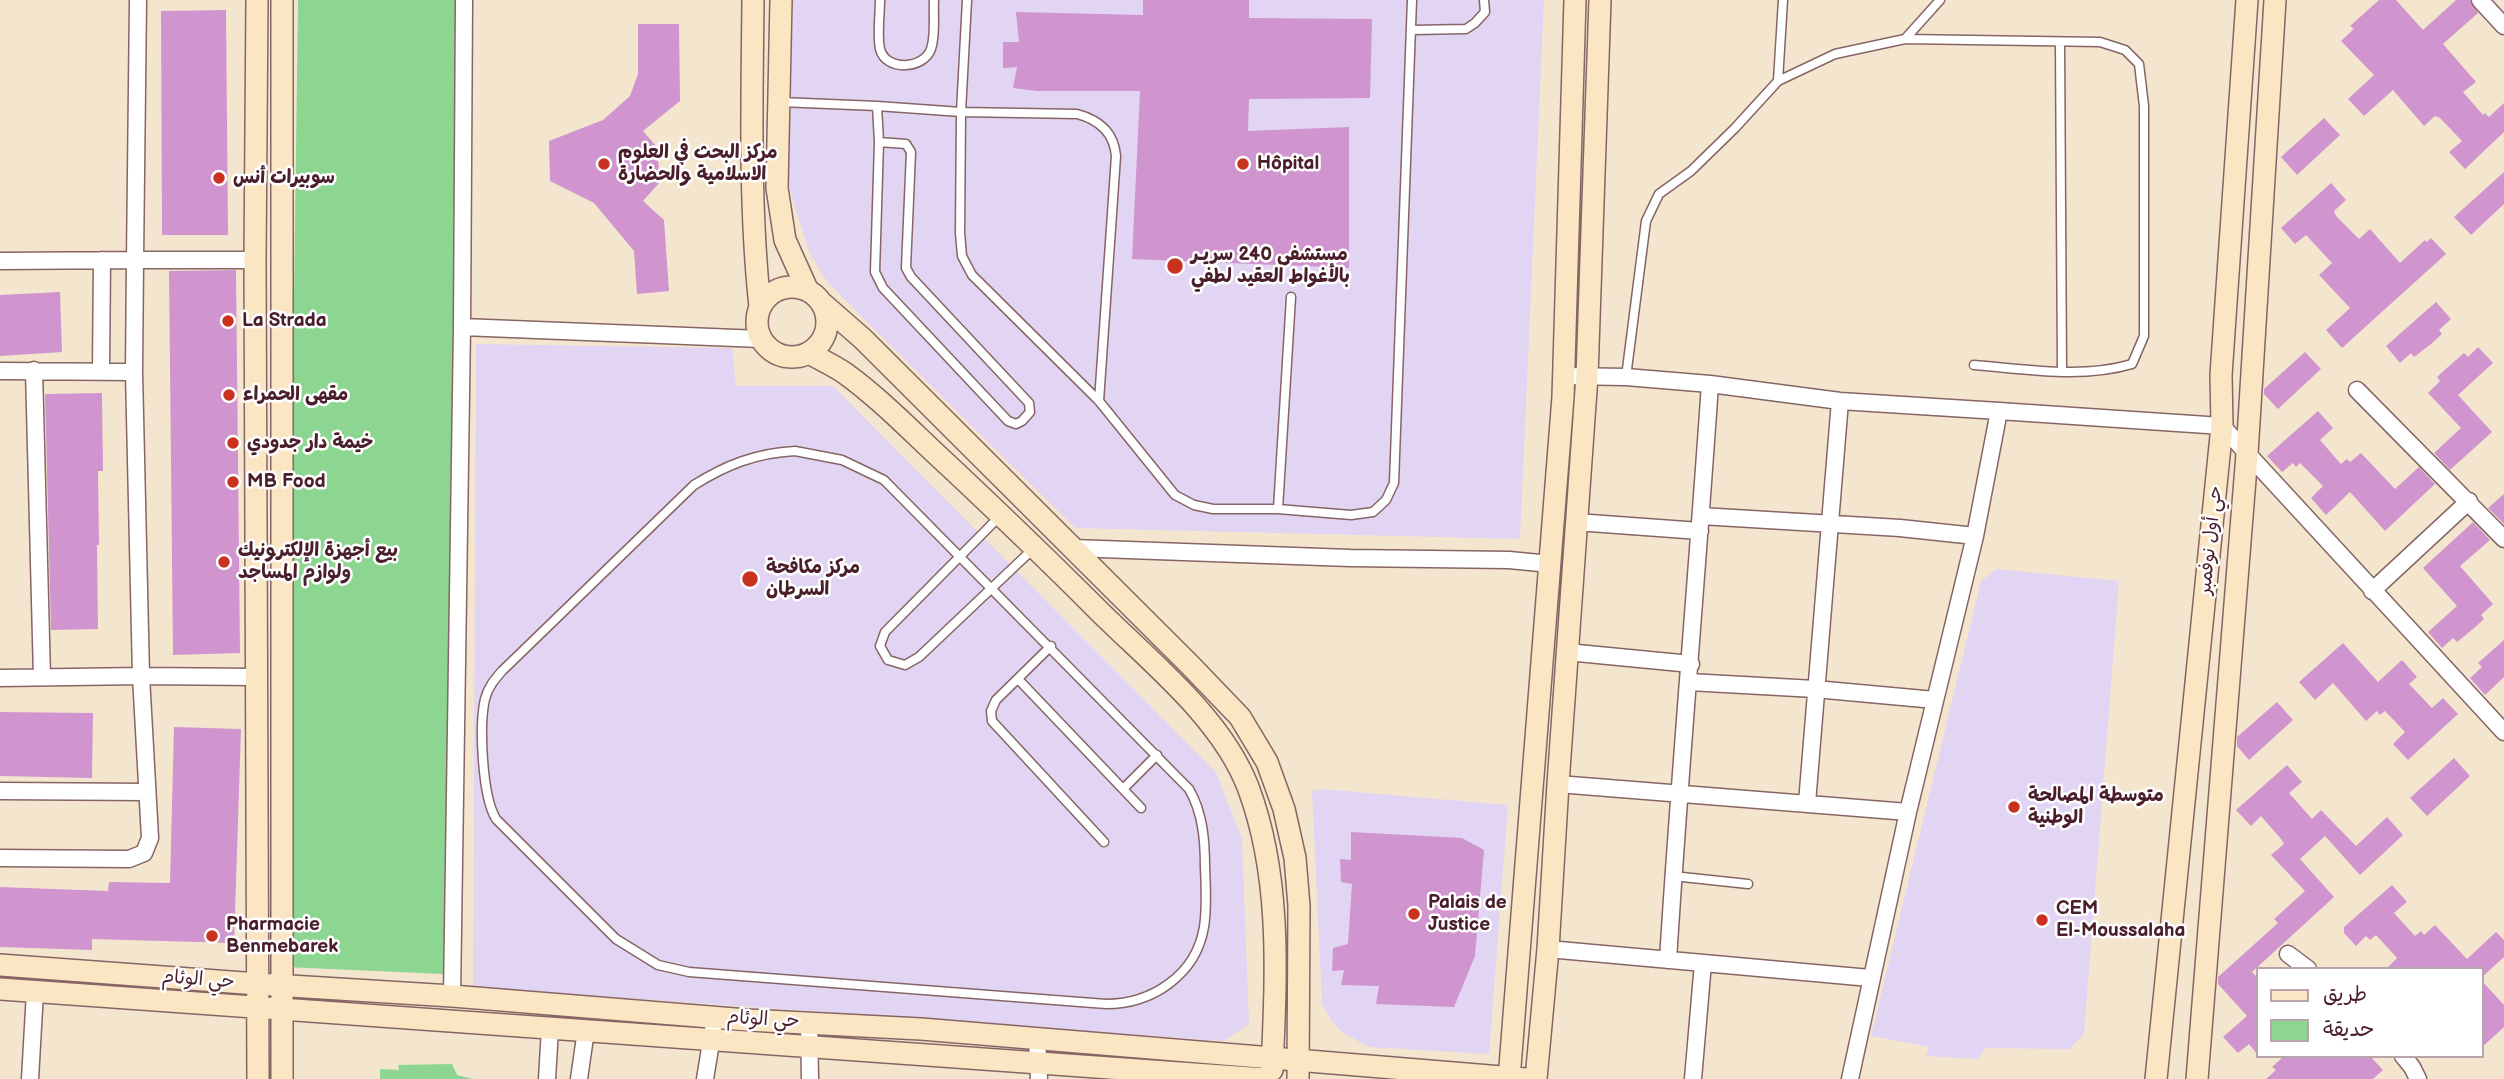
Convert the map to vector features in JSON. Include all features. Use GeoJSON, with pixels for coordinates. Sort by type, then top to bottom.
{"type":"FeatureCollection","features":[{"type":"Feature","properties":{"kind":"street"},"geometry":{"type":"LineString","coordinates":[[0,858],[129,859],[144,853],[150,838],[141,676],[134,372],[138,0]]}},
{"type":"Feature","properties":{"kind":"street"},"geometry":{"type":"LineString","coordinates":[[257,0],[254,260],[258,1079]]}},
{"type":"Feature","properties":{"kind":"street"},"geometry":{"type":"LineString","coordinates":[[282,0],[282,1079]]}},
{"type":"Feature","properties":{"kind":"street"},"geometry":{"type":"LineString","coordinates":[[452,996],[463,327],[464,0]]}},
{"type":"Feature","properties":{"kind":"street"},"geometry":{"type":"LineString","coordinates":[[753,0],[751,189],[753,245],[760,307]]}},
{"type":"Feature","properties":{"kind":"street"},"geometry":{"type":"LineString","coordinates":[[781,0],[777,188],[785,240],[807,289]]}},
{"type":"Feature","properties":{"kind":"street"},"geometry":{"type":"LineString","coordinates":[[1515,1078],[1563,376],[1575,0]]}},
{"type":"Feature","properties":{"kind":"street"},"geometry":{"type":"LineString","coordinates":[[1536,1079],[1548,949],[1587,376],[1600,0]]}},
{"type":"Feature","properties":{"kind":"street","name":"حي أول نوفمبر"},"geometry":{"type":"LineString","coordinates":[[2156,1079],[2222,426],[2221,375],[2247,0]]}},
{"type":"Feature","properties":{"kind":"street","name":"حي أول نوفمبر"},"geometry":{"type":"LineString","coordinates":[[2197,1079],[2247,454],[2275,0]]}},
{"type":"Feature","properties":{"kind":"street"},"geometry":{"type":"LineString","coordinates":[[2480,0],[2504,26]]}},
{"type":"Feature","properties":{"kind":"street"},"geometry":{"type":"LineString","coordinates":[[101,370],[102,260]]}},
{"type":"Feature","properties":{"kind":"street"},"geometry":{"type":"LineString","coordinates":[[0,261],[254,260]]}},
{"type":"Feature","properties":{"kind":"street"},"geometry":{"type":"LineString","coordinates":[[823,304],[827,315],[824,336],[818,346],[809,353],[788,357],[777,354],[761,339],[756,318],[766,298],[785,287],[807,289],[816,295],[1240,717],[1267,762],[1284,809],[1295,858],[1299,906],[1299,1070]]}},
{"type":"Feature","properties":{"kind":"street"},"geometry":{"type":"LineString","coordinates":[[463,327],[761,339]]}},
{"type":"Feature","properties":{"kind":"street"},"geometry":{"type":"LineString","coordinates":[[809,353],[845,374],[872,396],[1001,515],[1166,676],[1218,734],[1242,774],[1258,817],[1268,862],[1275,957],[1272,1069]]}},
{"type":"Feature","properties":{"kind":"street"},"geometry":{"type":"LineString","coordinates":[[34,370],[42,677]]}},
{"type":"Feature","properties":{"kind":"street"},"geometry":{"type":"LineString","coordinates":[[0,371],[134,372]]}},
{"type":"Feature","properties":{"kind":"street"},"geometry":{"type":"LineString","coordinates":[[1563,376],[1626,377],[1710,384],[1840,401],[2222,426],[2504,732]]}},
{"type":"Feature","properties":{"kind":"street"},"geometry":{"type":"LineString","coordinates":[[1668,960],[1678,793],[1691,664],[1710,384]]}},
{"type":"Feature","properties":{"kind":"street"},"geometry":{"type":"LineString","coordinates":[[2357,390],[2504,539]]}},
{"type":"Feature","properties":{"kind":"street"},"geometry":{"type":"LineString","coordinates":[[1807,803],[1840,401]]}},
{"type":"Feature","properties":{"kind":"street"},"geometry":{"type":"LineString","coordinates":[[1850,1079],[1908,812],[1975,536],[1999,411]]}},
{"type":"Feature","properties":{"kind":"street"},"geometry":{"type":"LineString","coordinates":[[2372,591],[2469,501]]}},
{"type":"Feature","properties":{"kind":"street"},"geometry":{"type":"LineString","coordinates":[[1576,522],[1829,523],[1975,536]]}},
{"type":"Feature","properties":{"kind":"street"},"geometry":{"type":"LineString","coordinates":[[1073,548],[1350,558],[1509,560],[1550,564]]}},
{"type":"Feature","properties":{"kind":"street"},"geometry":{"type":"LineString","coordinates":[[1567,652],[1691,664]]}},
{"type":"Feature","properties":{"kind":"street"},"geometry":{"type":"LineString","coordinates":[[0,678],[257,677]]}},
{"type":"Feature","properties":{"kind":"street"},"geometry":{"type":"LineString","coordinates":[[1689,682],[1815,689],[1935,701]]}},
{"type":"Feature","properties":{"kind":"street"},"geometry":{"type":"LineString","coordinates":[[1558,784],[1908,812]]}},
{"type":"Feature","properties":{"kind":"street"},"geometry":{"type":"LineString","coordinates":[[0,791],[147,792]]}},
{"type":"Feature","properties":{"kind":"street"},"geometry":{"type":"LineString","coordinates":[[1548,949],[1870,978]]}},
{"type":"Feature","properties":{"kind":"street"},"geometry":{"type":"LineString","coordinates":[[2288,954],[2305,967]]}},
{"type":"Feature","properties":{"kind":"street"},"geometry":{"type":"LineString","coordinates":[[1693,1079],[1703,962]]}},
{"type":"Feature","properties":{"kind":"street","name":"حي الوئام"},"geometry":{"type":"LineString","coordinates":[[0,965],[1037,1040],[1272,1069],[1515,1078]]}},
{"type":"Feature","properties":{"kind":"street","name":"حي الوئام"},"geometry":{"type":"LineString","coordinates":[[0,989],[711,1039],[1038,1071],[1264,1079]]}},
{"type":"Feature","properties":{"kind":"street"},"geometry":{"type":"LineString","coordinates":[[30,1079],[35,992]]}},
{"type":"Feature","properties":{"kind":"street"},"geometry":{"type":"LineString","coordinates":[[705,1079],[715,1017]]}},
{"type":"Feature","properties":{"kind":"street"},"geometry":{"type":"LineString","coordinates":[[809,1022],[810,1079]]}},
{"type":"Feature","properties":{"kind":"street"},"geometry":{"type":"LineString","coordinates":[[547,1079],[550,1029]]}},
{"type":"Feature","properties":{"kind":"street"},"geometry":{"type":"LineString","coordinates":[[579,1079],[586,1030]]}},
{"type":"Feature","properties":{"kind":"street"},"geometry":{"type":"LineString","coordinates":[[1037,1040],[1038,1071]]}},
{"type":"Feature","properties":{"kind":"street"},"geometry":{"type":"LineString","coordinates":[[2142,1079],[2160,1048]]}},
{"type":"Feature","properties":{"kind":"street"},"geometry":{"type":"LineString","coordinates":[[2405,1058],[2418,1079]]}},
{"type":"Feature","properties":{"kind":"lane"},"geometry":{"type":"LineString","coordinates":[[880,0],[880,41],[883,54],[893,63],[910,65],[925,58],[930,51],[934,0]]}},
{"type":"Feature","properties":{"kind":"lane"},"geometry":{"type":"LineString","coordinates":[[967,0],[961,113],[960,233],[962,256],[972,275],[1098,401],[1175,495],[1194,505],[1213,509],[1278,509],[1352,516],[1373,512],[1386,500],[1395,483],[1412,0]]}},
{"type":"Feature","properties":{"kind":"lane"},"geometry":{"type":"LineString","coordinates":[[1412,30],[1466,29],[1485,12],[1484,0]]}},
{"type":"Feature","properties":{"kind":"lane"},"geometry":{"type":"LineString","coordinates":[[1778,81],[1783,0]]}},
{"type":"Feature","properties":{"kind":"lane"},"geometry":{"type":"LineString","coordinates":[[1905,39],[1940,0]]}},
{"type":"Feature","properties":{"kind":"lane"},"geometry":{"type":"LineString","coordinates":[[1626,377],[1646,221],[1659,194],[1691,170],[1735,128],[1778,81],[1835,54],[1905,39],[2100,42],[2125,50],[2139,64],[2144,106],[2144,336],[2133,364],[2114,369],[2062,372],[1974,365]]}},
{"type":"Feature","properties":{"kind":"lane"},"geometry":{"type":"LineString","coordinates":[[2060,43],[2062,372]]}},
{"type":"Feature","properties":{"kind":"lane"},"geometry":{"type":"LineString","coordinates":[[780,102],[961,113],[1077,114],[1091,117],[1104,126],[1115,143],[1116,156],[1098,401]]}},
{"type":"Feature","properties":{"kind":"lane"},"geometry":{"type":"LineString","coordinates":[[877,106],[879,142],[875,272],[883,288],[1008,421],[1016,424],[1023,421],[1030,412],[1029,403],[911,277],[906,268],[911,152],[906,144],[879,142]]}},
{"type":"Feature","properties":{"kind":"lane"},"geometry":{"type":"LineString","coordinates":[[1278,509],[1291,297]]}},
{"type":"Feature","properties":{"kind":"lane"},"geometry":{"type":"LineString","coordinates":[[794,451],[842,460],[884,480],[990,589],[1051,646],[1189,789],[1200,817],[1205,846],[1204,926],[1196,952],[1175,978],[1146,999],[1121,1004],[1008,998],[689,972],[658,965],[626,946],[604,928],[493,813],[486,784],[483,745],[484,706],[491,684],[694,485],[718,470],[769,453],[794,451]]}},
{"type":"Feature","properties":{"kind":"lane"},"geometry":{"type":"LineString","coordinates":[[1001,515],[886,632],[880,646],[888,660],[905,665],[919,657],[1035,547]]}},
{"type":"Feature","properties":{"kind":"lane"},"geometry":{"type":"LineString","coordinates":[[1051,646],[996,700],[991,711],[992,721],[1104,842]]}},
{"type":"Feature","properties":{"kind":"lane"},"geometry":{"type":"LineString","coordinates":[[1018,679],[1141,808]]}},
{"type":"Feature","properties":{"kind":"lane"},"geometry":{"type":"LineString","coordinates":[[1124,789],[1157,755]]}},
{"type":"Feature","properties":{"kind":"lane"},"geometry":{"type":"LineString","coordinates":[[1673,876],[1748,884]]}},
{"type":"Feature","properties":{"kind":"shaded area","name":"مستشفى 240 سريـر بالأغواط العقيد لطفي"},"geometry":{"type":"Polygon","coordinates":[[[793,0],[1544,0],[1520,539],[1075,528],[826,280],[809,252],[789,187],[793,0]]]}},
{"type":"Feature","properties":{"kind":"shaded area","name":"مركز مكافحة السرطان"},"geometry":{"type":"Polygon","coordinates":[[[476,344],[732,348],[736,386],[833,386],[1216,772],[1242,839],[1249,1024],[1224,1041],[473,987],[476,344]]]}},
{"type":"Feature","properties":{"kind":"shaded area","name":"متوسطة المصالحة الوطنية"},"geometry":{"type":"Polygon","coordinates":[[[1996,569],[2119,581],[2084,1034],[2069,1049],[1985,1048],[1979,1059],[1926,1056],[1929,1047],[1871,1036],[1981,581],[1996,569]]]}},
{"type":"Feature","properties":{"kind":"shaded area"},"geometry":{"type":"Polygon","coordinates":[[[1321,789],[1508,805],[1489,1054],[1369,1047],[1343,1033],[1332,1022],[1322,1004],[1312,791],[1321,789]]]}},
{"type":"Feature","properties":{"kind":"green space"},"geometry":{"type":"Polygon","coordinates":[[[298,0],[472,0],[443,974],[285,967],[298,0]]]}},
{"type":"Feature","properties":{"kind":"green space"},"geometry":{"type":"Polygon","coordinates":[[[452,1064],[457,1075],[473,1079],[380,1079],[380,1069],[399,1070],[398,1065],[452,1064]]]}},
{"type":"Feature","properties":{"kind":"building","name":"Hôpital"},"geometry":{"type":"Polygon","coordinates":[[[1143,0],[1249,0],[1249,18],[1372,19],[1370,98],[1249,99],[1248,131],[1349,127],[1349,268],[1132,259],[1140,91],[1037,91],[1013,88],[1017,67],[1003,68],[1003,42],[1019,42],[1016,12],[1143,15],[1143,0]]]}},
{"type":"Feature","properties":{"kind":"building"},"geometry":{"type":"Polygon","coordinates":[[[2379,0],[2396,0],[2423,30],[2456,0],[2470,0],[2478,13],[2443,44],[2476,82],[2463,92],[2483,115],[2485,113],[2489,117],[2504,103],[2504,132],[2465,169],[2449,152],[2462,141],[2440,118],[2435,116],[2424,126],[2393,90],[2364,116],[2348,99],[2374,75],[2341,41],[2354,29],[2350,26],[2379,0]]]}},
{"type":"Feature","properties":{"kind":"building"},"geometry":{"type":"Polygon","coordinates":[[[226,10],[228,235],[162,235],[161,11],[226,10]]]}},
{"type":"Feature","properties":{"kind":"building","name":"مركز البحث في العلوم الاسلامية والحضارة"},"geometry":{"type":"Polygon","coordinates":[[[638,24],[679,24],[680,101],[643,131],[657,147],[660,182],[643,201],[664,220],[669,291],[637,294],[634,251],[594,203],[550,181],[549,141],[603,120],[630,96],[638,74],[638,24]]]}},
{"type":"Feature","properties":{"kind":"building"},"geometry":{"type":"Polygon","coordinates":[[[2324,118],[2340,135],[2297,175],[2281,157],[2324,118]]]}},
{"type":"Feature","properties":{"kind":"building"},"geometry":{"type":"Polygon","coordinates":[[[2504,172],[2504,204],[2471,235],[2454,217],[2504,172]]]}},
{"type":"Feature","properties":{"kind":"building"},"geometry":{"type":"Polygon","coordinates":[[[2331,183],[2346,200],[2334,211],[2336,216],[2359,239],[2370,229],[2400,263],[2425,240],[2427,242],[2431,238],[2446,254],[2342,348],[2326,330],[2350,308],[2319,275],[2332,263],[2306,235],[2295,244],[2281,228],[2331,183]]]}},
{"type":"Feature","properties":{"kind":"building"},"geometry":{"type":"Polygon","coordinates":[[[236,270],[240,653],[173,655],[169,271],[236,270]]]}},
{"type":"Feature","properties":{"kind":"building"},"geometry":{"type":"Polygon","coordinates":[[[60,292],[62,352],[0,356],[0,295],[60,292]]]}},
{"type":"Feature","properties":{"kind":"building"},"geometry":{"type":"Polygon","coordinates":[[[2436,302],[2451,319],[2439,330],[2442,334],[2431,344],[2414,357],[2411,353],[2400,363],[2386,346],[2436,302]]]}},
{"type":"Feature","properties":{"kind":"building"},"geometry":{"type":"Polygon","coordinates":[[[2478,347],[2493,363],[2458,395],[2492,432],[2450,470],[2434,453],[2461,428],[2428,393],[2440,381],[2437,377],[2464,353],[2468,357],[2478,347]]]}},
{"type":"Feature","properties":{"kind":"building"},"geometry":{"type":"Polygon","coordinates":[[[2305,352],[2321,369],[2278,409],[2264,394],[2264,389],[2305,352]]]}},
{"type":"Feature","properties":{"kind":"building"},"geometry":{"type":"Polygon","coordinates":[[[102,393],[103,471],[98,471],[98,629],[51,630],[45,394],[102,393]]]}},
{"type":"Feature","properties":{"kind":"building"},"geometry":{"type":"Polygon","coordinates":[[[2318,411],[2333,428],[2320,440],[2341,464],[2347,459],[2350,462],[2361,453],[2395,489],[2419,467],[2435,484],[2385,531],[2350,492],[2326,515],[2311,498],[2323,486],[2300,463],[2296,467],[2293,463],[2282,472],[2267,456],[2318,411]]]}},
{"type":"Feature","properties":{"kind":"building"},"geometry":{"type":"Polygon","coordinates":[[[2504,494],[2504,524],[2488,508],[2504,494]]]}},
{"type":"Feature","properties":{"kind":"building"},"geometry":{"type":"Polygon","coordinates":[[[2473,522],[2490,540],[2460,566],[2493,604],[2481,615],[2484,619],[2473,629],[2457,642],[2453,638],[2442,648],[2428,632],[2457,606],[2423,568],[2473,522]]]}},
{"type":"Feature","properties":{"kind":"building"},"geometry":{"type":"Polygon","coordinates":[[[2504,640],[2504,677],[2485,695],[2470,678],[2482,667],[2478,663],[2504,640]]]}},
{"type":"Feature","properties":{"kind":"building"},"geometry":{"type":"Polygon","coordinates":[[[2343,643],[2378,682],[2402,660],[2417,677],[2409,684],[2432,708],[2443,698],[2458,714],[2408,760],[2393,744],[2405,732],[2385,711],[2380,715],[2377,711],[2366,721],[2333,683],[2315,700],[2299,682],[2343,643]]]}},
{"type":"Feature","properties":{"kind":"building"},"geometry":{"type":"Polygon","coordinates":[[[2277,702],[2293,720],[2249,760],[2237,746],[2237,737],[2277,702]]]}},
{"type":"Feature","properties":{"kind":"building"},"geometry":{"type":"Polygon","coordinates":[[[0,712],[93,713],[92,778],[0,776],[0,712]]]}},
{"type":"Feature","properties":{"kind":"building"},"geometry":{"type":"Polygon","coordinates":[[[174,727],[241,729],[234,943],[92,939],[92,950],[0,947],[0,887],[108,891],[109,882],[170,883],[174,727]]]}},
{"type":"Feature","properties":{"kind":"building"},"geometry":{"type":"Polygon","coordinates":[[[2454,758],[2470,776],[2427,816],[2410,798],[2454,758]]]}},
{"type":"Feature","properties":{"kind":"building"},"geometry":{"type":"Polygon","coordinates":[[[2287,765],[2302,782],[2289,793],[2312,819],[2321,810],[2356,846],[2387,817],[2403,835],[2360,875],[2325,836],[2300,859],[2334,897],[2252,972],[2256,976],[2256,1053],[2249,1044],[2238,1053],[2223,1037],[2247,1016],[2218,984],[2218,977],[2278,923],[2274,919],[2305,891],[2271,855],[2284,844],[2281,839],[2261,816],[2251,826],[2236,810],[2287,765]]]}},
{"type":"Feature","properties":{"kind":"building","name":"Palais de Justice"},"geometry":{"type":"Polygon","coordinates":[[[1351,832],[1462,838],[1484,850],[1475,956],[1454,1007],[1376,1004],[1379,986],[1341,985],[1344,970],[1332,971],[1333,948],[1348,944],[1352,884],[1341,882],[1340,859],[1351,860],[1351,832]]]}},
{"type":"Feature","properties":{"kind":"building"},"geometry":{"type":"Polygon","coordinates":[[[2392,885],[2407,902],[2394,913],[2415,936],[2421,931],[2424,935],[2435,925],[2467,959],[2496,932],[2504,940],[2504,957],[2483,976],[2483,967],[2388,967],[2397,958],[2376,935],[2370,940],[2366,936],[2356,946],[2344,933],[2344,927],[2392,885]]]}},
{"type":"Feature","properties":{"kind":"building"},"geometry":{"type":"Polygon","coordinates":[[[2483,982],[2504,1005],[2504,1027],[2483,1046],[2483,982]]]}},
{"type":"Feature","properties":{"kind":"building"},"geometry":{"type":"Polygon","coordinates":[[[2282,1058],[2372,1058],[2383,1070],[2373,1079],[2266,1079],[2276,1070],[2272,1067],[2282,1058]]]}},
{"type":"Feature","properties":{"kind":"place","name":"مركز البحث في العلوم الاسلامية والحضارة"},"geometry":{"type":"Point","coordinates":[604,164]}},
{"type":"Feature","properties":{"kind":"place","name":"Hôpital"},"geometry":{"type":"Point","coordinates":[1243,164]}},
{"type":"Feature","properties":{"kind":"place","name":"سوبيرات أنس"},"geometry":{"type":"Point","coordinates":[219,178]}},
{"type":"Feature","properties":{"kind":"place","name":"مستشفى 240 سريـر بالأغواط العقيد لطفي"},"geometry":{"type":"Point","coordinates":[1175,266]}},
{"type":"Feature","properties":{"kind":"place","name":"La Strada"},"geometry":{"type":"Point","coordinates":[228,321]}},
{"type":"Feature","properties":{"kind":"place","name":"مقهى الحمراء"},"geometry":{"type":"Point","coordinates":[229,395]}},
{"type":"Feature","properties":{"kind":"place","name":"خيمة دار جدودي"},"geometry":{"type":"Point","coordinates":[233,443]}},
{"type":"Feature","properties":{"kind":"place","name":"MB Food"},"geometry":{"type":"Point","coordinates":[233,482]}},
{"type":"Feature","properties":{"kind":"place","name":"بيع أجهزة الإلكترونيك ولوازم المساجد"},"geometry":{"type":"Point","coordinates":[224,562]}},
{"type":"Feature","properties":{"kind":"place","name":"مركز مكافحة السرطان"},"geometry":{"type":"Point","coordinates":[750,579]}},
{"type":"Feature","properties":{"kind":"place","name":"متوسطة المصالحة الوطنية"},"geometry":{"type":"Point","coordinates":[2014,807]}},
{"type":"Feature","properties":{"kind":"place","name":"Palais de Justice"},"geometry":{"type":"Point","coordinates":[1414,914]}},
{"type":"Feature","properties":{"kind":"place","name":"CEM El-Moussalaha"},"geometry":{"type":"Point","coordinates":[2042,920]}},
{"type":"Feature","properties":{"kind":"place","name":"Pharmacie Benmebarek"},"geometry":{"type":"Point","coordinates":[212,936]}}]}
